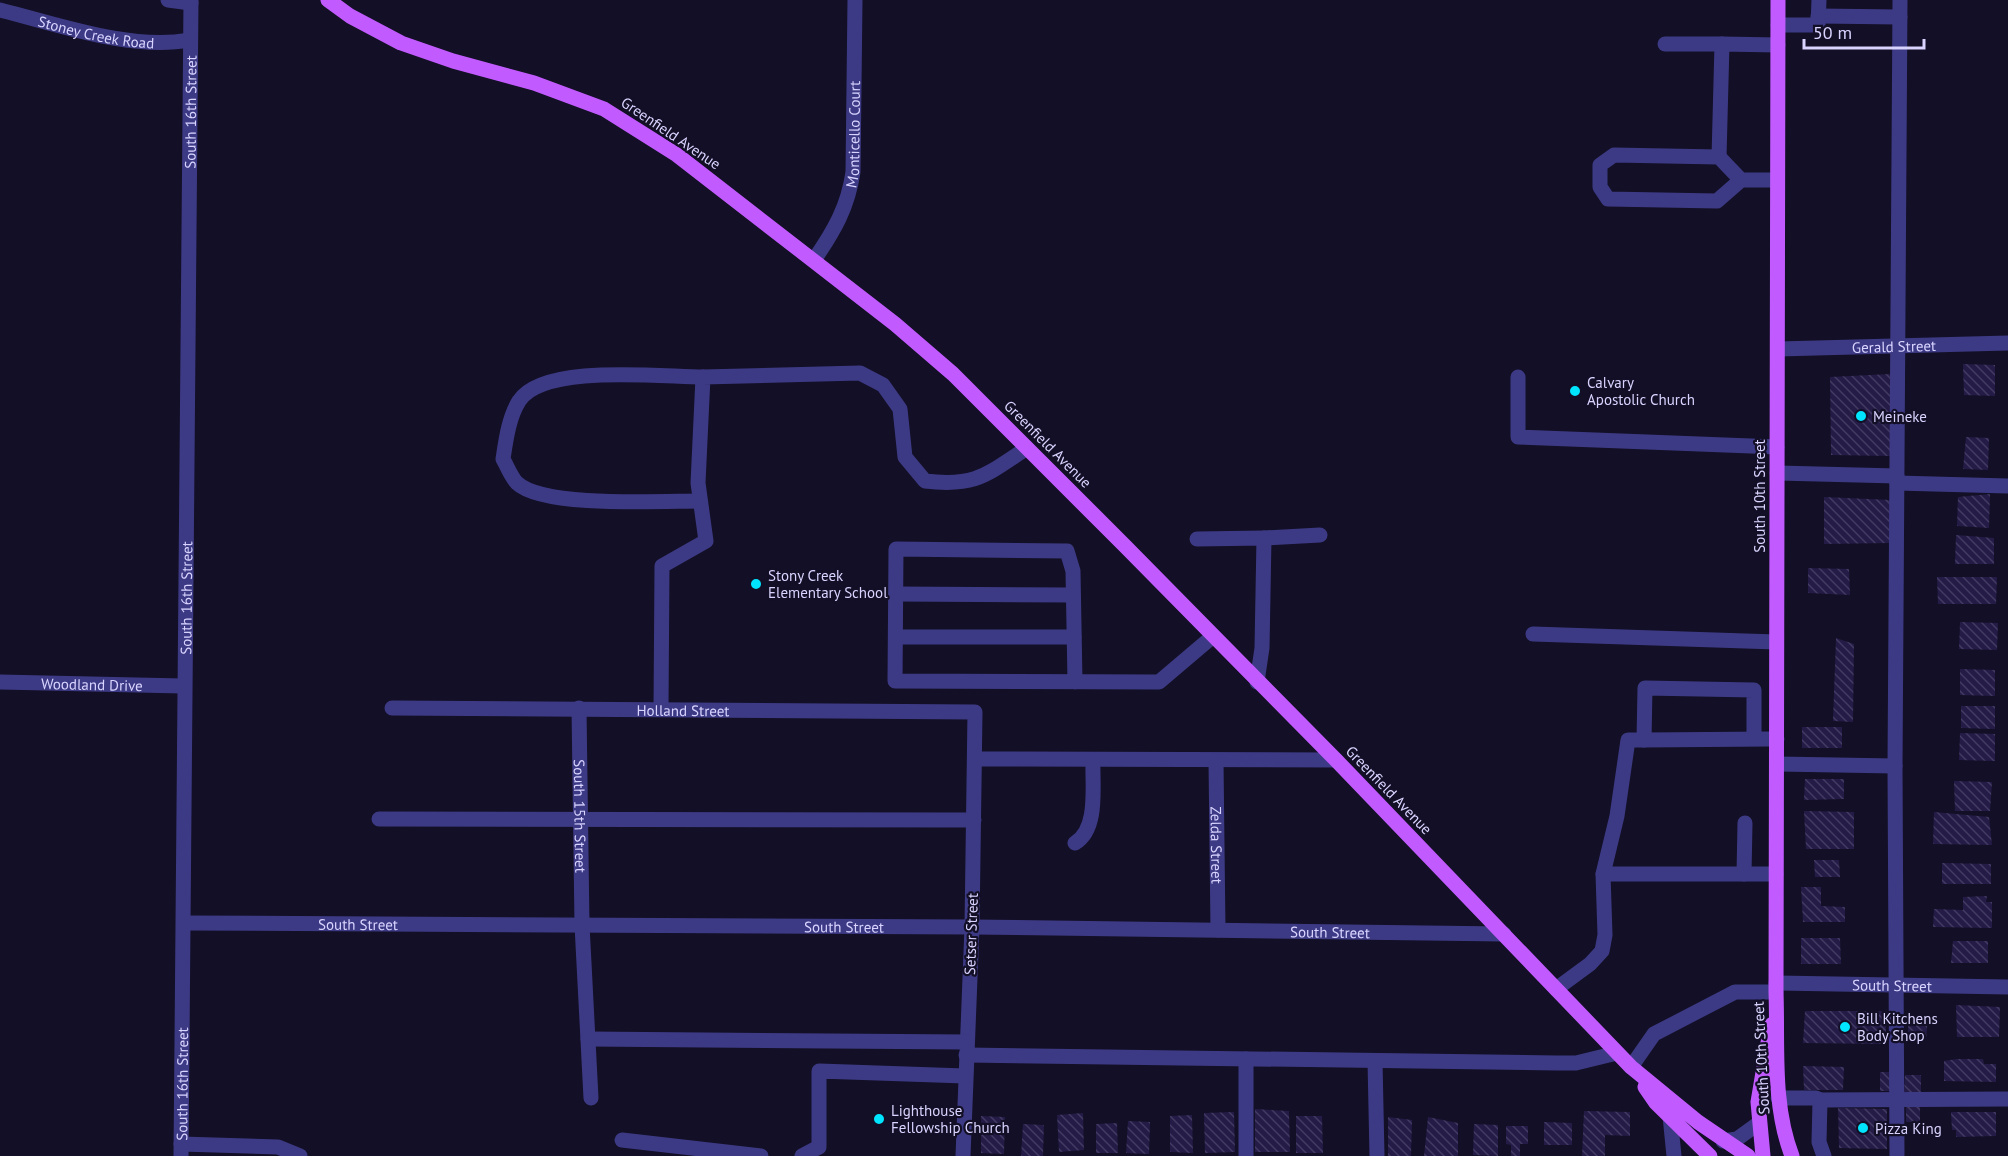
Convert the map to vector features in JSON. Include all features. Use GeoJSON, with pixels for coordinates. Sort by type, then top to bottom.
{"type":"FeatureCollection","features":[{"type":"Feature","properties":{"kind":"main road","name":"Greenfield Avenue"},"geometry":{"type":"LineString","coordinates":[[328,0],[375,31],[453,61],[534,82],[604,109],[677,155],[896,324],[953,374],[1336,760],[1631,1067],[1723,1141],[1748,1156]]}},
{"type":"Feature","properties":{"kind":"main road","name":"South 10th Street"},"geometry":{"type":"LineString","coordinates":[[1778,0],[1776,988],[1779,1098],[1786,1142],[1792,1156]]}},
{"type":"Feature","properties":{"kind":"main road","name":"South 10th Street"},"geometry":{"type":"LineString","coordinates":[[1763,1156],[1758,1102],[1776,988]]}},
{"type":"Feature","properties":{"kind":"main road","name":"Greenfield Avenue"},"geometry":{"type":"LineString","coordinates":[[1631,1067],[1670,1116],[1710,1156]]}},
{"type":"Feature","properties":{"kind":"street"},"geometry":{"type":"LineString","coordinates":[[168,0],[191,2],[189,40]]}},
{"type":"Feature","properties":{"kind":"street","name":"Monticello Court"},"geometry":{"type":"LineString","coordinates":[[814,260],[837,226],[850,196],[854,172],[855,0]]}},
{"type":"Feature","properties":{"kind":"street"},"geometry":{"type":"LineString","coordinates":[[1778,25],[1818,25],[1818,0]]}},
{"type":"Feature","properties":{"kind":"street"},"geometry":{"type":"LineString","coordinates":[[1898,1156],[1895,766],[1900,0]]}},
{"type":"Feature","properties":{"kind":"street","name":"Stoney Creek Road"},"geometry":{"type":"LineString","coordinates":[[1,15],[146,44],[189,40]]}},
{"type":"Feature","properties":{"kind":"street"},"geometry":{"type":"LineString","coordinates":[[1818,16],[1900,17]]}},
{"type":"Feature","properties":{"kind":"street","name":"South 16th Street"},"geometry":{"type":"LineString","coordinates":[[181,1150],[189,40]]}},
{"type":"Feature","properties":{"kind":"street"},"geometry":{"type":"LineString","coordinates":[[1665,44],[1778,45]]}},
{"type":"Feature","properties":{"kind":"street"},"geometry":{"type":"LineString","coordinates":[[1719,157],[1722,44]]}},
{"type":"Feature","properties":{"kind":"street"},"geometry":{"type":"LineString","coordinates":[[1741,180],[1719,157],[1614,155],[1600,165],[1600,187],[1608,199],[1717,201],[1741,180],[1777,180]]}},
{"type":"Feature","properties":{"kind":"street","name":"Gerald Street"},"geometry":{"type":"LineString","coordinates":[[1778,348],[2008,343]]}},
{"type":"Feature","properties":{"kind":"street"},"geometry":{"type":"LineString","coordinates":[[700,501],[625,501],[548,497],[518,483],[503,459],[509,428],[520,399],[546,381],[570,375],[703,377],[860,373],[883,385],[900,409],[905,457],[925,481],[953,484],[983,477],[1027,448]]}},
{"type":"Feature","properties":{"kind":"street"},"geometry":{"type":"LineString","coordinates":[[661,709],[662,566],[706,541],[698,483],[703,377]]}},
{"type":"Feature","properties":{"kind":"street"},"geometry":{"type":"LineString","coordinates":[[1518,377],[1518,437],[1777,447]]}},
{"type":"Feature","properties":{"kind":"street"},"geometry":{"type":"LineString","coordinates":[[1777,473],[2008,486]]}},
{"type":"Feature","properties":{"kind":"street"},"geometry":{"type":"LineString","coordinates":[[1197,539],[1320,535]]}},
{"type":"Feature","properties":{"kind":"street"},"geometry":{"type":"LineString","coordinates":[[1257,682],[1262,648],[1264,538]]}},
{"type":"Feature","properties":{"kind":"street"},"geometry":{"type":"LineString","coordinates":[[1075,682],[1073,571],[1067,550],[896,549],[895,681],[1075,682],[1160,682],[1212,637]]}},
{"type":"Feature","properties":{"kind":"street"},"geometry":{"type":"LineString","coordinates":[[896,594],[1073,595]]}},
{"type":"Feature","properties":{"kind":"street"},"geometry":{"type":"LineString","coordinates":[[1533,634],[1776,642]]}},
{"type":"Feature","properties":{"kind":"street"},"geometry":{"type":"LineString","coordinates":[[896,637],[1074,637]]}},
{"type":"Feature","properties":{"kind":"street","name":"Woodland Drive"},"geometry":{"type":"LineString","coordinates":[[0,682],[183,686]]}},
{"type":"Feature","properties":{"kind":"street"},"geometry":{"type":"LineString","coordinates":[[1644,740],[1645,688],[1754,690],[1754,739]]}},
{"type":"Feature","properties":{"kind":"street","name":"Holland Street"},"geometry":{"type":"LineString","coordinates":[[392,708],[975,712]]}},
{"type":"Feature","properties":{"kind":"street","name":"South 15th Street"},"geometry":{"type":"LineString","coordinates":[[579,708],[582,925],[591,1098]]}},
{"type":"Feature","properties":{"kind":"street","name":"Setser Street"},"geometry":{"type":"LineString","coordinates":[[963,1156],[972,927],[975,712]]}},
{"type":"Feature","properties":{"kind":"street"},"geometry":{"type":"LineString","coordinates":[[1556,989],[1590,964],[1602,951],[1605,935],[1603,874],[1617,816],[1628,740],[1777,739]]}},
{"type":"Feature","properties":{"kind":"street"},"geometry":{"type":"LineString","coordinates":[[975,759],[1336,760]]}},
{"type":"Feature","properties":{"kind":"street"},"geometry":{"type":"LineString","coordinates":[[1075,843],[1084,838],[1090,824],[1093,760]]}},
{"type":"Feature","properties":{"kind":"street","name":"Zelda Street"},"geometry":{"type":"LineString","coordinates":[[1216,761],[1218,930]]}},
{"type":"Feature","properties":{"kind":"street"},"geometry":{"type":"LineString","coordinates":[[1777,764],[1895,766]]}},
{"type":"Feature","properties":{"kind":"street"},"geometry":{"type":"LineString","coordinates":[[379,819],[530,817],[974,820]]}},
{"type":"Feature","properties":{"kind":"street"},"geometry":{"type":"LineString","coordinates":[[1744,874],[1745,823]]}},
{"type":"Feature","properties":{"kind":"street"},"geometry":{"type":"LineString","coordinates":[[1603,874],[1776,874]]}},
{"type":"Feature","properties":{"kind":"street","name":"South Street"},"geometry":{"type":"LineString","coordinates":[[184,923],[972,927],[1504,934]]}},
{"type":"Feature","properties":{"kind":"street","name":"South Street"},"geometry":{"type":"LineString","coordinates":[[1631,1067],[1654,1034],[1736,992],[1776,988],[1898,985],[2008,987]]}},
{"type":"Feature","properties":{"kind":"street"},"geometry":{"type":"LineString","coordinates":[[588,1039],[966,1048],[1246,1059],[1557,1064],[1576,1063],[1617,1053]]}},
{"type":"Feature","properties":{"kind":"street"},"geometry":{"type":"LineString","coordinates":[[1246,1059],[1246,1156]]}},
{"type":"Feature","properties":{"kind":"street"},"geometry":{"type":"LineString","coordinates":[[1375,1060],[1377,1156]]}},
{"type":"Feature","properties":{"kind":"street"},"geometry":{"type":"LineString","coordinates":[[802,1156],[819,1147],[819,1071],[965,1076]]}},
{"type":"Feature","properties":{"kind":"street"},"geometry":{"type":"LineString","coordinates":[[1779,1098],[1816,1098],[1820,1100],[2008,1099]]}},
{"type":"Feature","properties":{"kind":"street"},"geometry":{"type":"LineString","coordinates":[[1820,1100],[1819,1142],[1824,1156]]}},
{"type":"Feature","properties":{"kind":"street"},"geometry":{"type":"LineString","coordinates":[[1670,1116],[1674,1156]]}},
{"type":"Feature","properties":{"kind":"street"},"geometry":{"type":"LineString","coordinates":[[1723,1141],[1737,1139],[1759,1123]]}},
{"type":"Feature","properties":{"kind":"street"},"geometry":{"type":"LineString","coordinates":[[622,1140],[761,1156]]}},
{"type":"Feature","properties":{"kind":"street"},"geometry":{"type":"LineString","coordinates":[[181,1150],[278,1147],[300,1156]]}},
{"type":"Feature","properties":{"kind":"building"},"geometry":{"type":"Polygon","coordinates":[[[1963,364],[1995,365],[1995,396],[1964,395],[1963,364]]]}},
{"type":"Feature","properties":{"kind":"building","name":"Meineke"},"geometry":{"type":"Polygon","coordinates":[[[1890,374],[1891,456],[1831,455],[1830,377],[1890,374]]]}},
{"type":"Feature","properties":{"kind":"building"},"geometry":{"type":"Polygon","coordinates":[[[1966,437],[1989,438],[1988,470],[1963,469],[1966,437]]]}},
{"type":"Feature","properties":{"kind":"building"},"geometry":{"type":"Polygon","coordinates":[[[1990,494],[1989,528],[1957,526],[1958,497],[1990,494]]]}},
{"type":"Feature","properties":{"kind":"building"},"geometry":{"type":"Polygon","coordinates":[[[1824,497],[1891,500],[1890,543],[1824,544],[1824,497]]]}},
{"type":"Feature","properties":{"kind":"building"},"geometry":{"type":"Polygon","coordinates":[[[1956,535],[1994,538],[1994,564],[1955,564],[1956,535]]]}},
{"type":"Feature","properties":{"kind":"building"},"geometry":{"type":"Polygon","coordinates":[[[1808,568],[1849,569],[1850,595],[1808,593],[1808,568]]]}},
{"type":"Feature","properties":{"kind":"building"},"geometry":{"type":"Polygon","coordinates":[[[1937,577],[1997,577],[1996,604],[1938,604],[1937,577]]]}},
{"type":"Feature","properties":{"kind":"building"},"geometry":{"type":"Polygon","coordinates":[[[1960,622],[1998,623],[1997,650],[1959,649],[1960,622]]]}},
{"type":"Feature","properties":{"kind":"building"},"geometry":{"type":"Polygon","coordinates":[[[1836,638],[1854,644],[1853,722],[1833,721],[1836,638]]]}},
{"type":"Feature","properties":{"kind":"building"},"geometry":{"type":"Polygon","coordinates":[[[1960,669],[1995,670],[1995,696],[1960,695],[1960,669]]]}},
{"type":"Feature","properties":{"kind":"building"},"geometry":{"type":"Polygon","coordinates":[[[1961,706],[1995,706],[1995,729],[1961,728],[1961,706]]]}},
{"type":"Feature","properties":{"kind":"building"},"geometry":{"type":"Polygon","coordinates":[[[1802,727],[1842,727],[1842,748],[1802,748],[1802,727]]]}},
{"type":"Feature","properties":{"kind":"building"},"geometry":{"type":"Polygon","coordinates":[[[1960,733],[1995,734],[1995,761],[1959,760],[1960,733]]]}},
{"type":"Feature","properties":{"kind":"building"},"geometry":{"type":"Polygon","coordinates":[[[1805,779],[1844,779],[1844,799],[1804,800],[1805,779]]]}},
{"type":"Feature","properties":{"kind":"building"},"geometry":{"type":"Polygon","coordinates":[[[1954,781],[1992,782],[1990,811],[1955,811],[1954,781]]]}},
{"type":"Feature","properties":{"kind":"building"},"geometry":{"type":"Polygon","coordinates":[[[1804,811],[1854,812],[1854,849],[1806,849],[1804,811]]]}},
{"type":"Feature","properties":{"kind":"building"},"geometry":{"type":"Polygon","coordinates":[[[1934,812],[1989,817],[1992,845],[1933,844],[1934,812]]]}},
{"type":"Feature","properties":{"kind":"building"},"geometry":{"type":"Polygon","coordinates":[[[1814,860],[1839,860],[1840,877],[1815,877],[1814,860]]]}},
{"type":"Feature","properties":{"kind":"building"},"geometry":{"type":"Polygon","coordinates":[[[1942,863],[1991,864],[1991,884],[1942,884],[1942,863]]]}},
{"type":"Feature","properties":{"kind":"building"},"geometry":{"type":"Polygon","coordinates":[[[1801,887],[1821,887],[1821,906],[1845,907],[1845,922],[1803,922],[1801,887]]]}},
{"type":"Feature","properties":{"kind":"building"},"geometry":{"type":"Polygon","coordinates":[[[1987,896],[1986,902],[1992,902],[1992,928],[1933,927],[1934,909],[1963,910],[1963,897],[1987,896]]]}},
{"type":"Feature","properties":{"kind":"building"},"geometry":{"type":"Polygon","coordinates":[[[1801,938],[1840,938],[1841,964],[1801,964],[1801,938]]]}},
{"type":"Feature","properties":{"kind":"building"},"geometry":{"type":"Polygon","coordinates":[[[1953,941],[1988,941],[1988,963],[1951,963],[1953,941]]]}},
{"type":"Feature","properties":{"kind":"building"},"geometry":{"type":"Polygon","coordinates":[[[1956,1005],[2000,1007],[1999,1037],[1957,1037],[1956,1005]]]}},
{"type":"Feature","properties":{"kind":"building","name":"Bill Kitchens Body Shop"},"geometry":{"type":"Polygon","coordinates":[[[1805,1011],[1887,1011],[1885,1044],[1803,1043],[1805,1011]]]}},
{"type":"Feature","properties":{"kind":"building"},"geometry":{"type":"Polygon","coordinates":[[[1908,1017],[1928,1017],[1926,1039],[1908,1039],[1908,1017]]]}},
{"type":"Feature","properties":{"kind":"building"},"geometry":{"type":"Polygon","coordinates":[[[1983,1059],[1984,1064],[1996,1064],[1996,1082],[1944,1081],[1944,1061],[1983,1059]]]}},
{"type":"Feature","properties":{"kind":"building"},"geometry":{"type":"Polygon","coordinates":[[[1803,1066],[1844,1067],[1843,1090],[1804,1090],[1803,1066]]]}},
{"type":"Feature","properties":{"kind":"building"},"geometry":{"type":"Polygon","coordinates":[[[1880,1072],[1894,1072],[1894,1091],[1880,1091],[1880,1072]]]}},
{"type":"Feature","properties":{"kind":"building"},"geometry":{"type":"Polygon","coordinates":[[[1905,1075],[1921,1075],[1921,1092],[1904,1092],[1905,1075]]]}},
{"type":"Feature","properties":{"kind":"building"},"geometry":{"type":"Polygon","coordinates":[[[1906,1103],[1920,1103],[1920,1122],[1906,1122],[1906,1103]]]}},
{"type":"Feature","properties":{"kind":"building","name":"Pizza King"},"geometry":{"type":"Polygon","coordinates":[[[1838,1108],[1887,1109],[1887,1149],[1839,1148],[1838,1108]]]}},
{"type":"Feature","properties":{"kind":"building"},"geometry":{"type":"Polygon","coordinates":[[[1255,1109],[1289,1111],[1290,1152],[1255,1152],[1255,1109]]]}},
{"type":"Feature","properties":{"kind":"building"},"geometry":{"type":"Polygon","coordinates":[[[1584,1111],[1630,1112],[1630,1136],[1605,1135],[1605,1156],[1582,1156],[1584,1111]]]}},
{"type":"Feature","properties":{"kind":"building"},"geometry":{"type":"Polygon","coordinates":[[[1234,1112],[1235,1152],[1205,1153],[1204,1113],[1234,1112]]]}},
{"type":"Feature","properties":{"kind":"building"},"geometry":{"type":"Polygon","coordinates":[[[1951,1112],[1996,1112],[1996,1136],[1956,1137],[1956,1130],[1952,1130],[1951,1112]]]}},
{"type":"Feature","properties":{"kind":"building"},"geometry":{"type":"Polygon","coordinates":[[[1083,1113],[1084,1150],[1059,1152],[1057,1115],[1083,1113]]]}},
{"type":"Feature","properties":{"kind":"building"},"geometry":{"type":"Polygon","coordinates":[[[1192,1115],[1193,1153],[1170,1152],[1170,1116],[1192,1115]]]}},
{"type":"Feature","properties":{"kind":"building"},"geometry":{"type":"Polygon","coordinates":[[[981,1116],[1005,1117],[1004,1154],[981,1153],[981,1116]]]}},
{"type":"Feature","properties":{"kind":"building"},"geometry":{"type":"Polygon","coordinates":[[[1296,1116],[1322,1116],[1323,1153],[1296,1153],[1296,1116]]]}},
{"type":"Feature","properties":{"kind":"building"},"geometry":{"type":"Polygon","coordinates":[[[1388,1117],[1412,1120],[1411,1156],[1388,1156],[1388,1117]]]}},
{"type":"Feature","properties":{"kind":"building"},"geometry":{"type":"Polygon","coordinates":[[[1428,1117],[1458,1123],[1458,1156],[1424,1156],[1428,1117]]]}},
{"type":"Feature","properties":{"kind":"building"},"geometry":{"type":"Polygon","coordinates":[[[1128,1121],[1150,1122],[1149,1154],[1126,1153],[1128,1121]]]}},
{"type":"Feature","properties":{"kind":"building"},"geometry":{"type":"Polygon","coordinates":[[[1544,1122],[1572,1123],[1572,1145],[1544,1145],[1544,1122]]]}},
{"type":"Feature","properties":{"kind":"building"},"geometry":{"type":"Polygon","coordinates":[[[1117,1123],[1118,1153],[1096,1153],[1096,1124],[1117,1123]]]}},
{"type":"Feature","properties":{"kind":"building"},"geometry":{"type":"Polygon","coordinates":[[[1023,1124],[1044,1125],[1043,1156],[1021,1156],[1023,1124]]]}},
{"type":"Feature","properties":{"kind":"building"},"geometry":{"type":"Polygon","coordinates":[[[1474,1124],[1498,1125],[1498,1156],[1473,1155],[1474,1124]]]}},
{"type":"Feature","properties":{"kind":"building"},"geometry":{"type":"Polygon","coordinates":[[[1506,1126],[1528,1126],[1528,1144],[1520,1144],[1520,1156],[1511,1156],[1511,1145],[1506,1144],[1506,1126]]]}},
{"type":"Feature","properties":{"kind":"place","name":"Calvary Apostolic Church"},"geometry":{"type":"Point","coordinates":[1575,391]}},
{"type":"Feature","properties":{"kind":"place","name":"Meineke"},"geometry":{"type":"Point","coordinates":[1861,416]}},
{"type":"Feature","properties":{"kind":"place","name":"Stony Creek Elementary School"},"geometry":{"type":"Point","coordinates":[756,584]}},
{"type":"Feature","properties":{"kind":"place","name":"Bill Kitchens Body Shop"},"geometry":{"type":"Point","coordinates":[1845,1027]}},
{"type":"Feature","properties":{"kind":"place","name":"Lighthouse Fellowship Church"},"geometry":{"type":"Point","coordinates":[879,1119]}},
{"type":"Feature","properties":{"kind":"place","name":"Pizza King"},"geometry":{"type":"Point","coordinates":[1863,1128]}}]}
